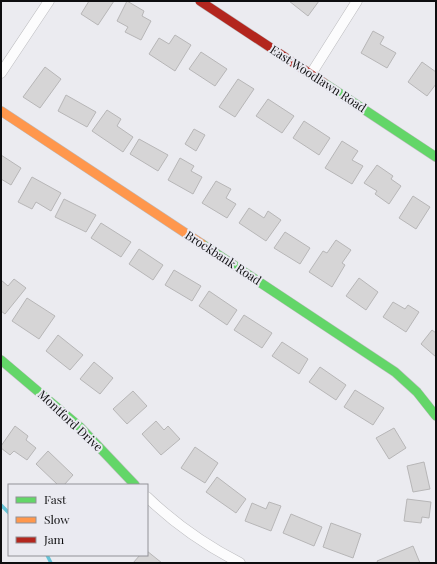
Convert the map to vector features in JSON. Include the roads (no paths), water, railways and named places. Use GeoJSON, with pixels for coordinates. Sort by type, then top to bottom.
{"type":"FeatureCollection","features":[{"type":"Feature","properties":{"kind":"street"},"geometry":{"type":"LineString","coordinates":[[1,73],[50,1]]}},
{"type":"Feature","properties":{"kind":"street","name":"East Woodlawn Road"},"geometry":{"type":"LineString","coordinates":[[200,1],[436,157]]}},
{"type":"Feature","properties":{"kind":"street"},"geometry":{"type":"LineString","coordinates":[[311,74],[357,1]]}},
{"type":"Feature","properties":{"kind":"street","name":"Brockbank Road"},"geometry":{"type":"LineString","coordinates":[[1,111],[395,372],[413,387],[436,416]]}},
{"type":"Feature","properties":{"kind":"street","name":"Montford Drive"},"geometry":{"type":"LineString","coordinates":[[1,360],[80,427],[134,484]]}},
{"type":"Feature","properties":{"kind":"street"},"geometry":{"type":"LineString","coordinates":[[148,498],[183,527],[240,563]]}},
{"type":"Feature","properties":{"kind":"waterway"},"geometry":{"type":"LineString","coordinates":[[1,505],[8,512]]}},
{"type":"Feature","properties":{"kind":"waterway"},"geometry":{"type":"LineString","coordinates":[[48,556],[51,563]]}}]}
